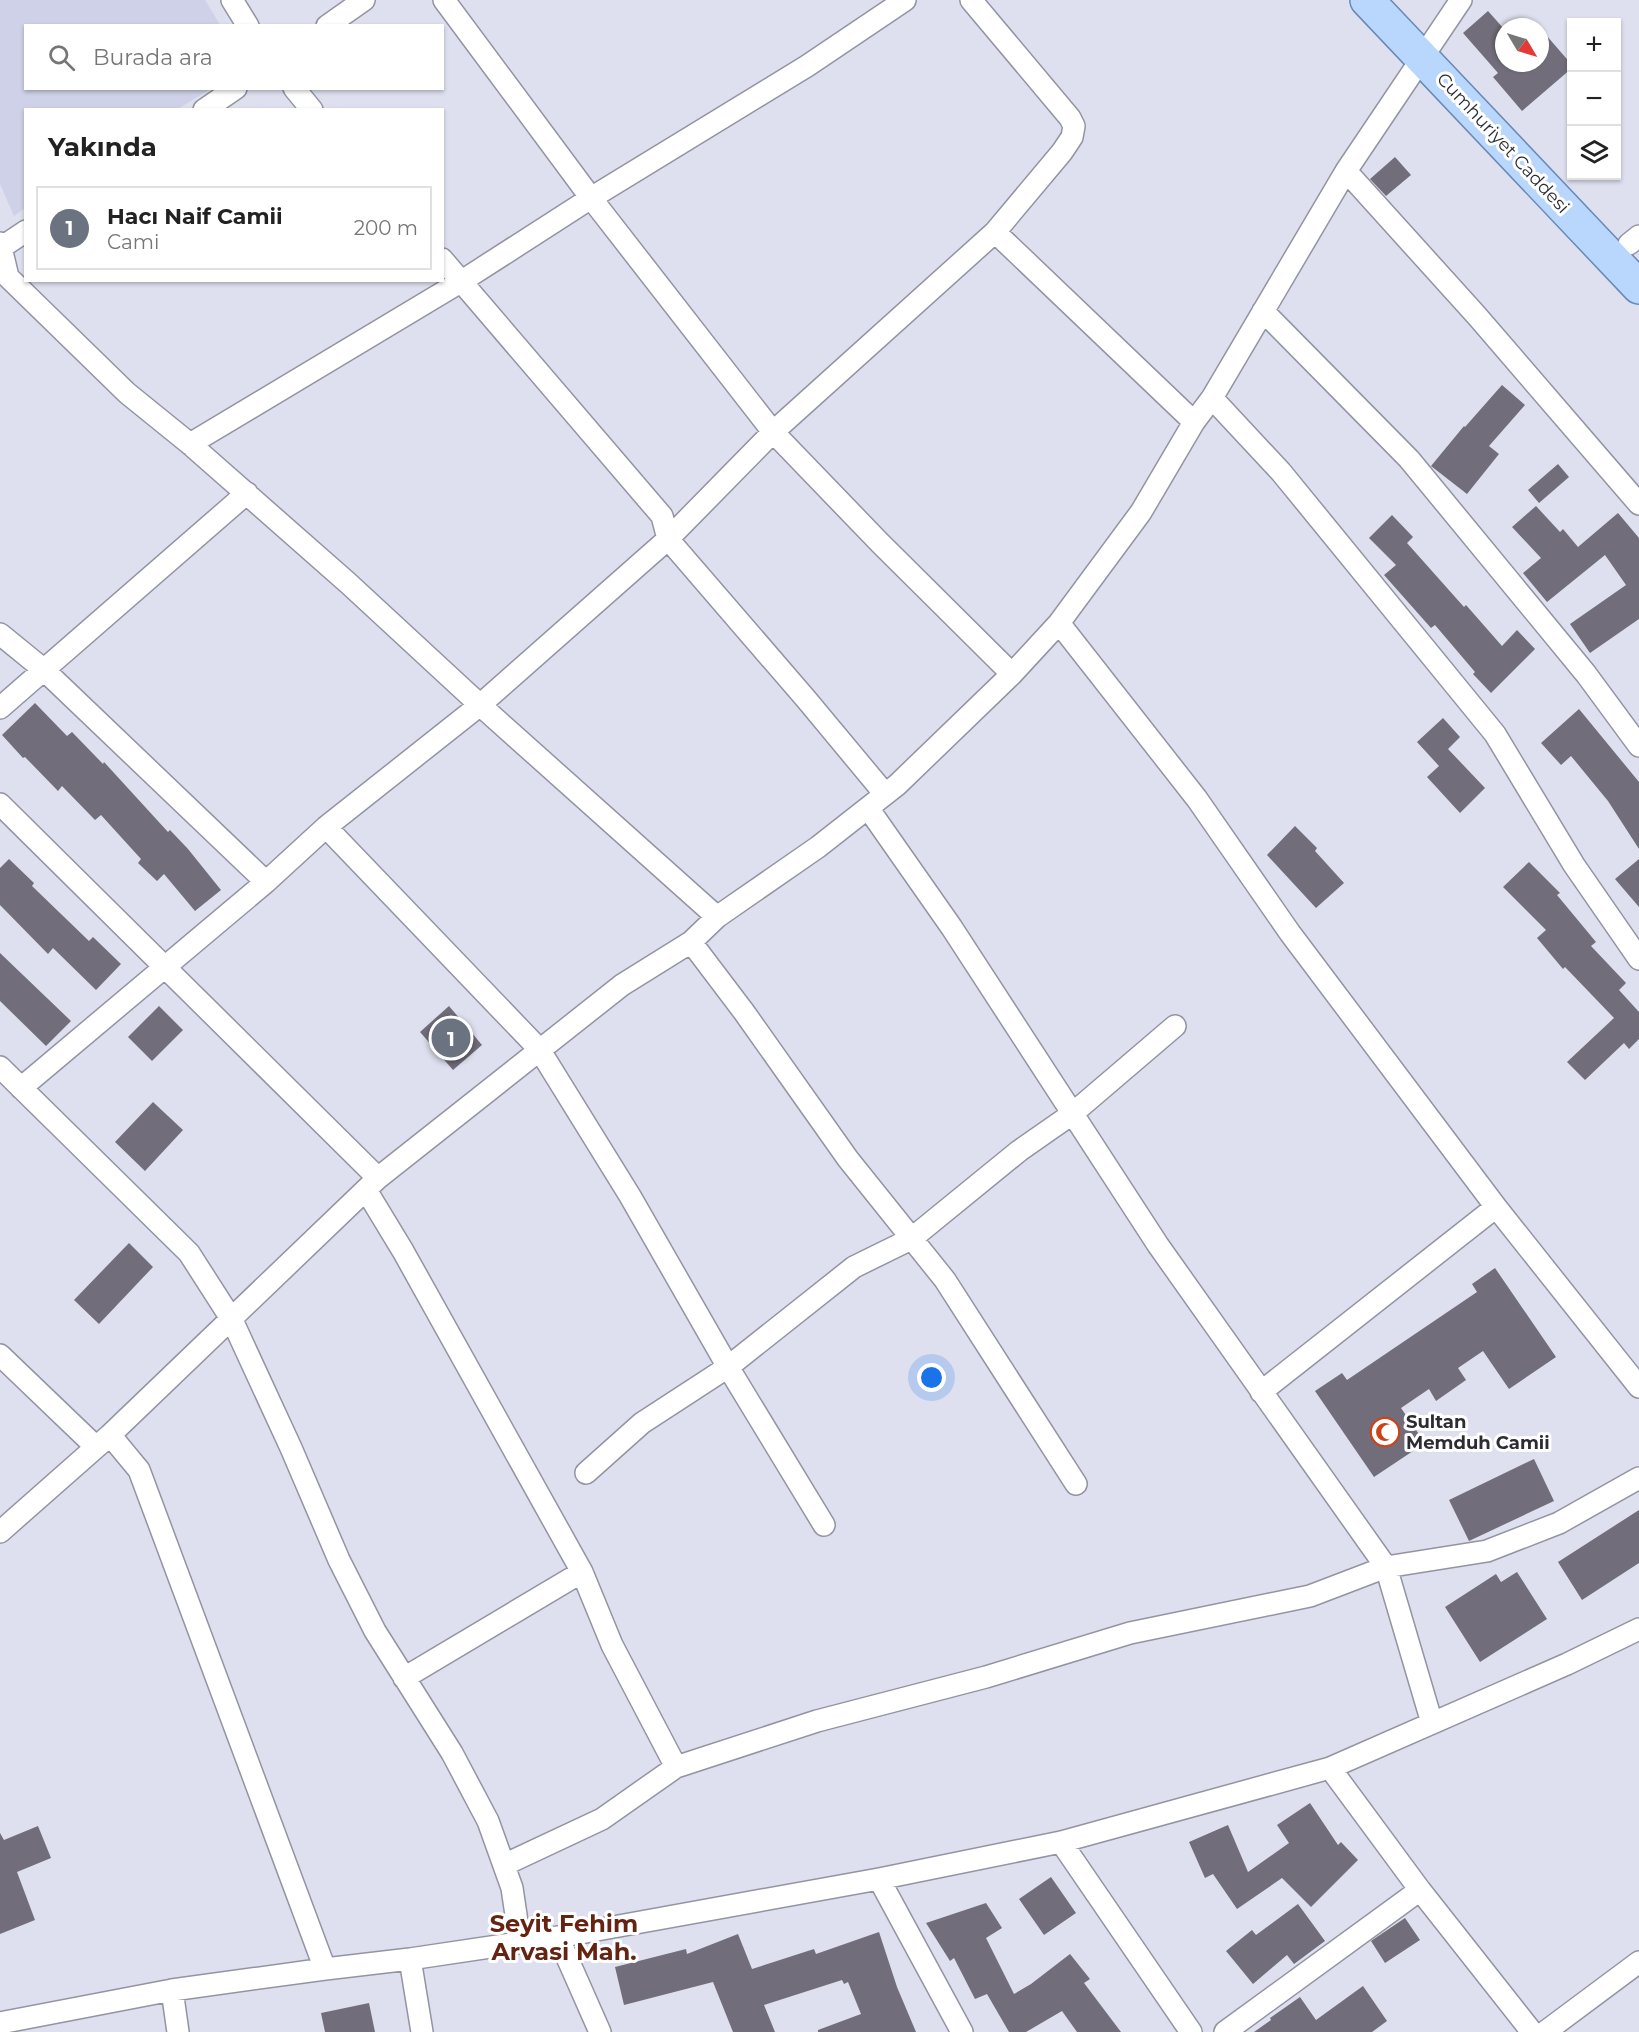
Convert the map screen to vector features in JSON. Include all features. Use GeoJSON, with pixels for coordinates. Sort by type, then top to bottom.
{"type":"FeatureCollection","features":[{"type":"Feature","properties":{"kind":"main road","name":"Cumhuriyet Caddesi"},"geometry":{"type":"LineString","coordinates":[[1367,0],[1428,48],[1636,245]]}},
{"type":"Feature","properties":{"kind":"main road","name":"Cumhuriyet Caddesi"},"geometry":{"type":"LineString","coordinates":[[1399,0],[1428,48],[1639,287]]}},
{"type":"Feature","properties":{"kind":"street"},"geometry":{"type":"LineString","coordinates":[[232,0],[247,24]]}},
{"type":"Feature","properties":{"kind":"street"},"geometry":{"type":"LineString","coordinates":[[330,24],[364,0]]}},
{"type":"Feature","properties":{"kind":"street"},"geometry":{"type":"LineString","coordinates":[[444,0],[591,198],[773,432],[880,543],[1012,674]]}},
{"type":"Feature","properties":{"kind":"street"},"geometry":{"type":"LineString","coordinates":[[190,444],[462,281],[591,198],[807,66],[905,0]]}},
{"type":"Feature","properties":{"kind":"street"},"geometry":{"type":"LineString","coordinates":[[21,1088],[166,968],[326,827],[480,705],[668,539],[773,432],[995,232],[1062,152],[1072,137],[1074,126],[1070,118],[971,0]]}},
{"type":"Feature","properties":{"kind":"street"},"geometry":{"type":"LineString","coordinates":[[0,1532],[103,1441],[372,1184],[622,985],[691,942],[717,917],[818,847],[868,808],[1012,674],[1059,623],[1141,512],[1194,422],[1212,398],[1346,171],[1461,0]]}},
{"type":"Feature","properties":{"kind":"street"},"geometry":{"type":"LineString","coordinates":[[207,108],[233,90]]}},
{"type":"Feature","properties":{"kind":"street"},"geometry":{"type":"LineString","coordinates":[[296,90],[310,108]]}},
{"type":"Feature","properties":{"kind":"street"},"geometry":{"type":"LineString","coordinates":[[1346,171],[1476,316],[1639,504]]}},
{"type":"Feature","properties":{"kind":"street"},"geometry":{"type":"LineString","coordinates":[[24,232],[1,245],[4,279],[127,393],[247,493],[717,917]]}},
{"type":"Feature","properties":{"kind":"street"},"geometry":{"type":"LineString","coordinates":[[995,232],[1194,422]]}},
{"type":"Feature","properties":{"kind":"street"},"geometry":{"type":"LineString","coordinates":[[444,261],[662,516],[668,539],[885,794]]}},
{"type":"Feature","properties":{"kind":"street"},"geometry":{"type":"LineString","coordinates":[[1263,310],[1409,459],[1586,674],[1639,746]]}},
{"type":"Feature","properties":{"kind":"street"},"geometry":{"type":"LineString","coordinates":[[1212,398],[1281,472],[1495,734],[1574,865],[1639,959]]}},
{"type":"Feature","properties":{"kind":"street"},"geometry":{"type":"LineString","coordinates":[[0,708],[42,669],[247,493]]}},
{"type":"Feature","properties":{"kind":"street"},"geometry":{"type":"LineString","coordinates":[[1059,623],[1197,799],[1290,933],[1496,1207],[1639,1387]]}},
{"type":"Feature","properties":{"kind":"street"},"geometry":{"type":"LineString","coordinates":[[0,634],[42,669],[266,882]]}},
{"type":"Feature","properties":{"kind":"street"},"geometry":{"type":"LineString","coordinates":[[0,804],[166,968],[372,1184],[403,1251],[582,1572],[612,1645],[676,1767]]}},
{"type":"Feature","properties":{"kind":"street"},"geometry":{"type":"LineString","coordinates":[[868,808],[952,928],[1158,1245],[1386,1567],[1432,1724]]}},
{"type":"Feature","properties":{"kind":"street"},"geometry":{"type":"LineString","coordinates":[[326,827],[539,1049],[630,1196],[728,1367],[824,1525]]}},
{"type":"Feature","properties":{"kind":"street"},"geometry":{"type":"LineString","coordinates":[[691,942],[744,1012],[848,1159],[945,1280],[1076,1484]]}},
{"type":"Feature","properties":{"kind":"street"},"geometry":{"type":"LineString","coordinates":[[586,1473],[642,1423],[728,1367],[854,1266],[911,1239],[1019,1151],[1072,1114],[1176,1026]]}},
{"type":"Feature","properties":{"kind":"street"},"geometry":{"type":"LineString","coordinates":[[0,1067],[189,1253],[232,1320],[339,1560],[375,1631],[452,1753],[488,1821],[512,1888],[520,1942]]}},
{"type":"Feature","properties":{"kind":"street"},"geometry":{"type":"LineString","coordinates":[[1262,1392],[1496,1207]]}},
{"type":"Feature","properties":{"kind":"street"},"geometry":{"type":"LineString","coordinates":[[0,1355],[139,1470],[325,1969]]}},
{"type":"Feature","properties":{"kind":"street"},"geometry":{"type":"LineString","coordinates":[[504,1865],[602,1819],[676,1767],[817,1721],[986,1677],[1130,1633],[1310,1596],[1386,1567],[1487,1551],[1558,1523],[1639,1478]]}},
{"type":"Feature","properties":{"kind":"street"},"geometry":{"type":"LineString","coordinates":[[404,1678],[582,1572]]}},
{"type":"Feature","properties":{"kind":"street"},"geometry":{"type":"LineString","coordinates":[[1,2019],[172,1990],[558,1937],[879,1879],[1061,1842],[1330,1768],[1567,1664],[1639,1629]]}},
{"type":"Feature","properties":{"kind":"street"},"geometry":{"type":"LineString","coordinates":[[1330,1768],[1420,1890],[1532,2032]]}},
{"type":"Feature","properties":{"kind":"street"},"geometry":{"type":"LineString","coordinates":[[1061,1842],[1191,2032]]}},
{"type":"Feature","properties":{"kind":"street"},"geometry":{"type":"LineString","coordinates":[[879,1879],[963,2032]]}},
{"type":"Feature","properties":{"kind":"street"},"geometry":{"type":"LineString","coordinates":[[1225,2032],[1420,1890]]}},
{"type":"Feature","properties":{"kind":"street"},"geometry":{"type":"LineString","coordinates":[[558,1937],[600,2032]]}},
{"type":"Feature","properties":{"kind":"street"},"geometry":{"type":"LineString","coordinates":[[410,1959],[422,2032]]}},
{"type":"Feature","properties":{"kind":"street"},"geometry":{"type":"LineString","coordinates":[[1545,2032],[1639,1962]]}},
{"type":"Feature","properties":{"kind":"street"},"geometry":{"type":"LineString","coordinates":[[172,1990],[178,2032]]}},
{"type":"Feature","properties":{"kind":"shaded area"},"geometry":{"type":"Polygon","coordinates":[[[0,0],[205,0],[219,24],[24,24],[24,90],[208,90],[180,108],[24,108],[24,209],[14,216],[0,184],[0,0]]]}},
{"type":"Feature","properties":{"kind":"building"},"geometry":{"type":"Polygon","coordinates":[[[1488,11],[1495,19],[1495,70],[1463,33],[1488,11]]]}},
{"type":"Feature","properties":{"kind":"building"},"geometry":{"type":"Polygon","coordinates":[[[1549,38],[1567,59],[1567,72],[1522,111],[1493,77],[1498,73],[1549,72],[1549,38]]]}},
{"type":"Feature","properties":{"kind":"building"},"geometry":{"type":"Polygon","coordinates":[[[1395,157],[1411,175],[1386,196],[1370,179],[1395,157]]]}},
{"type":"Feature","properties":{"kind":"building"},"geometry":{"type":"Polygon","coordinates":[[[1502,385],[1525,405],[1489,446],[1499,454],[1467,494],[1431,466],[1502,385]]]}},
{"type":"Feature","properties":{"kind":"building"},"geometry":{"type":"Polygon","coordinates":[[[1558,464],[1569,477],[1539,503],[1528,490],[1558,464]]]}},
{"type":"Feature","properties":{"kind":"building"},"geometry":{"type":"Polygon","coordinates":[[[1536,506],[1560,532],[1563,529],[1578,547],[1618,513],[1639,538],[1639,619],[1590,653],[1570,624],[1626,585],[1605,555],[1547,602],[1523,573],[1541,558],[1512,527],[1536,506]]]}},
{"type":"Feature","properties":{"kind":"building"},"geometry":{"type":"Polygon","coordinates":[[[1392,515],[1413,537],[1407,543],[1502,646],[1517,630],[1535,649],[1491,693],[1473,674],[1475,672],[1435,625],[1431,628],[1384,575],[1396,565],[1369,538],[1392,515]]]}},
{"type":"Feature","properties":{"kind":"building"},"geometry":{"type":"Polygon","coordinates":[[[35,703],[67,736],[72,732],[103,764],[104,762],[168,832],[170,830],[188,849],[221,890],[195,911],[164,874],[157,881],[138,863],[141,859],[101,815],[95,820],[62,786],[58,791],[25,757],[23,758],[2,735],[35,703]]]}},
{"type":"Feature","properties":{"kind":"building"},"geometry":{"type":"Polygon","coordinates":[[[1579,709],[1639,782],[1639,849],[1608,801],[1571,756],[1561,765],[1541,743],[1579,709]]]}},
{"type":"Feature","properties":{"kind":"building"},"geometry":{"type":"Polygon","coordinates":[[[1443,718],[1460,737],[1448,749],[1485,788],[1460,813],[1427,777],[1439,766],[1417,742],[1443,718]]]}},
{"type":"Feature","properties":{"kind":"building"},"geometry":{"type":"Polygon","coordinates":[[[1295,826],[1317,848],[1315,851],[1344,883],[1316,908],[1267,855],[1295,826]]]}},
{"type":"Feature","properties":{"kind":"building"},"geometry":{"type":"Polygon","coordinates":[[[9,859],[34,883],[32,886],[89,941],[93,937],[121,964],[96,990],[53,948],[48,954],[0,905],[0,868],[9,859]]]}},
{"type":"Feature","properties":{"kind":"building"},"geometry":{"type":"Polygon","coordinates":[[[1639,859],[1639,907],[1615,879],[1639,859]]]}},
{"type":"Feature","properties":{"kind":"building"},"geometry":{"type":"Polygon","coordinates":[[[1529,862],[1560,893],[1557,895],[1596,942],[1591,946],[1626,983],[1619,990],[1639,1012],[1639,1039],[1629,1049],[1624,1043],[1585,1080],[1567,1062],[1614,1018],[1565,967],[1563,969],[1537,938],[1546,930],[1503,887],[1529,862]]]}},
{"type":"Feature","properties":{"kind":"building"},"geometry":{"type":"Polygon","coordinates":[[[0,953],[71,1021],[46,1046],[0,1001],[0,953]]]}},
{"type":"Feature","properties":{"kind":"building"},"geometry":{"type":"Polygon","coordinates":[[[159,1006],[183,1030],[152,1061],[128,1037],[159,1006]]]}},
{"type":"Feature","properties":{"kind":"building"},"geometry":{"type":"Polygon","coordinates":[[[449,1006],[482,1045],[453,1070],[420,1032],[449,1006]]]}},
{"type":"Feature","properties":{"kind":"building"},"geometry":{"type":"Polygon","coordinates":[[[153,1102],[183,1130],[145,1171],[115,1142],[153,1102]]]}},
{"type":"Feature","properties":{"kind":"building"},"geometry":{"type":"Polygon","coordinates":[[[129,1243],[153,1267],[99,1324],[74,1300],[129,1243]]]}},
{"type":"Feature","properties":{"kind":"building"},"geometry":{"type":"Polygon","coordinates":[[[1495,1268],[1556,1357],[1509,1389],[1483,1351],[1458,1368],[1466,1380],[1436,1401],[1429,1389],[1401,1408],[1425,1443],[1374,1477],[1315,1391],[1342,1373],[1347,1380],[1477,1292],[1472,1284],[1495,1268]]]}},
{"type":"Feature","properties":{"kind":"building"},"geometry":{"type":"Polygon","coordinates":[[[1534,1459],[1554,1501],[1469,1541],[1449,1500],[1534,1459]]]}},
{"type":"Feature","properties":{"kind":"building"},"geometry":{"type":"Polygon","coordinates":[[[1639,1510],[1639,1563],[1582,1600],[1558,1562],[1639,1510]]]}},
{"type":"Feature","properties":{"kind":"building"},"geometry":{"type":"Polygon","coordinates":[[[1517,1572],[1547,1619],[1480,1662],[1445,1607],[1496,1574],[1501,1582],[1517,1572]]]}},
{"type":"Feature","properties":{"kind":"building"},"geometry":{"type":"Polygon","coordinates":[[[1310,1803],[1338,1845],[1341,1842],[1358,1860],[1311,1907],[1282,1878],[1237,1909],[1213,1874],[1205,1878],[1189,1842],[1228,1825],[1248,1872],[1289,1843],[1277,1825],[1310,1803]]]}},
{"type":"Feature","properties":{"kind":"building"},"geometry":{"type":"Polygon","coordinates":[[[38,1826],[51,1858],[17,1872],[35,1920],[0,1934],[0,1833],[4,1840],[38,1826]]]}},
{"type":"Feature","properties":{"kind":"building"},"geometry":{"type":"Polygon","coordinates":[[[1051,1877],[1076,1913],[1044,1935],[1019,1899],[1051,1877]]]}},
{"type":"Feature","properties":{"kind":"building"},"geometry":{"type":"Polygon","coordinates":[[[986,1903],[1002,1928],[986,1938],[1014,1994],[1070,1954],[1090,1979],[1084,1983],[1121,2032],[1077,2032],[1062,2011],[1026,2032],[1009,2032],[987,1994],[975,1999],[954,1958],[950,1961],[926,1923],[986,1903]]]}},
{"type":"Feature","properties":{"kind":"building"},"geometry":{"type":"Polygon","coordinates":[[[1298,1904],[1325,1941],[1294,1964],[1287,1955],[1253,1984],[1226,1951],[1252,1930],[1256,1935],[1298,1904]]]}},
{"type":"Feature","properties":{"kind":"building"},"geometry":{"type":"Polygon","coordinates":[[[1405,1918],[1420,1940],[1385,1963],[1371,1941],[1405,1918]]]}},
{"type":"Feature","properties":{"kind":"building"},"geometry":{"type":"Polygon","coordinates":[[[879,1932],[897,1987],[916,2032],[818,2032],[818,2030],[861,2014],[848,1982],[844,1984],[842,1980],[764,2005],[775,2032],[733,2032],[713,1982],[624,2005],[615,1967],[686,1949],[687,1954],[738,1934],[752,1969],[814,1949],[816,1954],[879,1932]]]}},
{"type":"Feature","properties":{"kind":"building"},"geometry":{"type":"Polygon","coordinates":[[[1363,1986],[1387,2021],[1372,2032],[1254,2032],[1300,1997],[1316,2020],[1363,1986]]]}},
{"type":"Feature","properties":{"kind":"building"},"geometry":{"type":"Polygon","coordinates":[[[369,2003],[375,2032],[325,2032],[321,2013],[369,2003]]]}},
{"type":"Feature","properties":{"kind":"place","name":"Hacı Naif Camii"},"geometry":{"type":"Point","coordinates":[451,1038]}},
{"type":"Feature","properties":{"kind":"place","name":"Sultan Memduh Camii"},"geometry":{"type":"Point","coordinates":[1385,1432]}},
{"type":"Feature","properties":{"kind":"district","name":"Seyit Fehim Arvasi Mah."},"geometry":{"type":"Point","coordinates":[564,1938]}}]}
